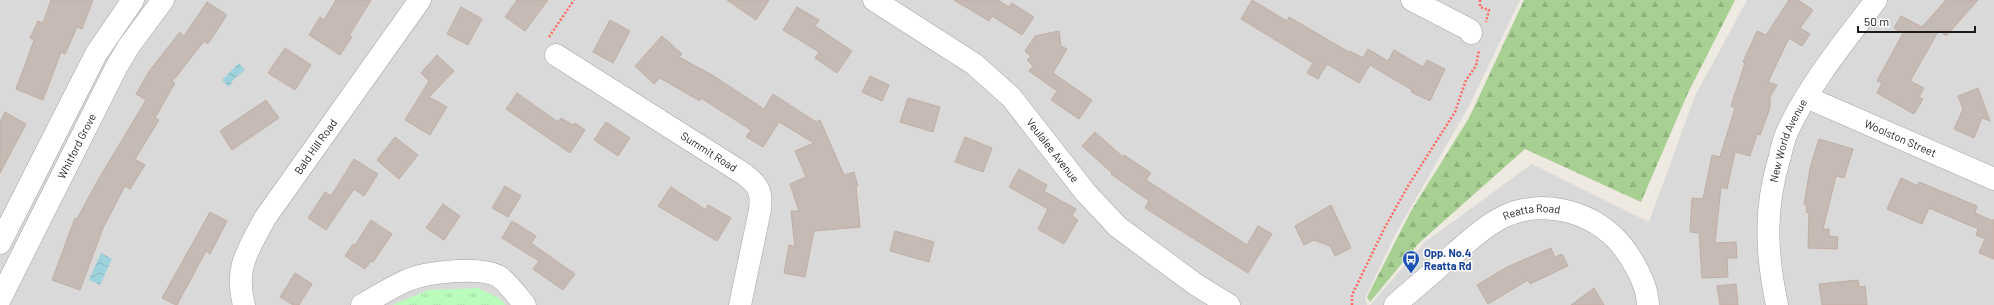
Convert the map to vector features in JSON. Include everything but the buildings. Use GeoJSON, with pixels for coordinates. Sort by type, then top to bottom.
{"type":"FeatureCollection","features":[{"type":"Feature","properties":{"kind":"street"},"geometry":{"type":"LineString","coordinates":[[0,243],[96,54],[133,0]]}},
{"type":"Feature","properties":{"kind":"street","name":"Whitford Grove"},"geometry":{"type":"LineString","coordinates":[[0,299],[117,66],[129,46],[163,0]]}},
{"type":"Feature","properties":{"kind":"street","name":"Bald Hill Road"},"geometry":{"type":"LineString","coordinates":[[244,305],[240,272],[248,250],[265,218],[420,0]]}},
{"type":"Feature","properties":{"kind":"street","name":"Veulalee Avenue"},"geometry":{"type":"LineString","coordinates":[[874,0],[974,64],[1011,97],[1086,193],[1118,227],[1195,284],[1229,305]]}},
{"type":"Feature","properties":{"kind":"street"},"geometry":{"type":"LineString","coordinates":[[1412,0],[1479,34]]}},
{"type":"Feature","properties":{"kind":"street","name":"New World Avenue"},"geometry":{"type":"LineString","coordinates":[[1777,305],[1770,270],[1767,237],[1770,199],[1787,131],[1821,74],[1876,0]]}},
{"type":"Feature","properties":{"kind":"street","name":"Summit Road"},"geometry":{"type":"LineString","coordinates":[[556,55],[738,170],[756,183],[761,195],[760,210],[740,305]]}},
{"type":"Feature","properties":{"kind":"street","name":"Woolston Street"},"geometry":{"type":"LineString","coordinates":[[1806,97],[1994,179]]}},
{"type":"Feature","properties":{"kind":"street","name":"Reatta Road"},"geometry":{"type":"LineString","coordinates":[[1395,305],[1483,229],[1504,217],[1521,211],[1541,208],[1560,210],[1583,216],[1606,229],[1625,249],[1639,271],[1648,305]]}},
{"type":"Feature","properties":{"kind":"street"},"geometry":{"type":"LineString","coordinates":[[362,305],[409,279],[438,273],[471,271],[487,272],[499,276],[525,305]]}},
{"type":"Feature","properties":{"kind":"path"},"geometry":{"type":"LineString","coordinates":[[556,55],[544,45],[574,0]]}},
{"type":"Feature","properties":{"kind":"path"},"geometry":{"type":"LineString","coordinates":[[1352,305],[1352,295],[1384,229],[1408,186],[1455,112],[1466,80],[1476,66],[1479,34],[1489,10],[1480,7],[1480,0]]}},
{"type":"Feature","properties":{"kind":"shaded area"},"geometry":{"type":"Polygon","coordinates":[[[0,0],[1520,0],[1470,104],[1395,235],[1365,298],[1367,305],[0,305],[0,0]]]}},
{"type":"Feature","properties":{"kind":"shaded area"},"geometry":{"type":"Polygon","coordinates":[[[1747,0],[1994,0],[1994,305],[1370,305],[1425,242],[1532,164],[1649,222],[1695,96],[1747,0]]]}},
{"type":"Feature","properties":{"kind":"green space"},"geometry":{"type":"Polygon","coordinates":[[[1524,0],[1735,0],[1688,93],[1641,202],[1525,149],[1419,243],[1370,302],[1367,297],[1411,211],[1469,118],[1524,0]]]}},
{"type":"Feature","properties":{"kind":"green space"},"geometry":{"type":"Polygon","coordinates":[[[478,288],[499,298],[506,305],[392,305],[429,290],[478,288]]]}},
{"type":"Feature","properties":{"kind":"water"},"geometry":{"type":"Polygon","coordinates":[[[239,63],[245,70],[234,79],[229,87],[222,80],[239,63]]]}},
{"type":"Feature","properties":{"kind":"water"},"geometry":{"type":"Polygon","coordinates":[[[101,253],[112,259],[100,285],[89,280],[101,253]]]}},
{"type":"Feature","properties":{"kind":"place","name":"Opp. No.4 Reatta Rd"},"geometry":{"type":"Point","coordinates":[1411,274]}}]}
